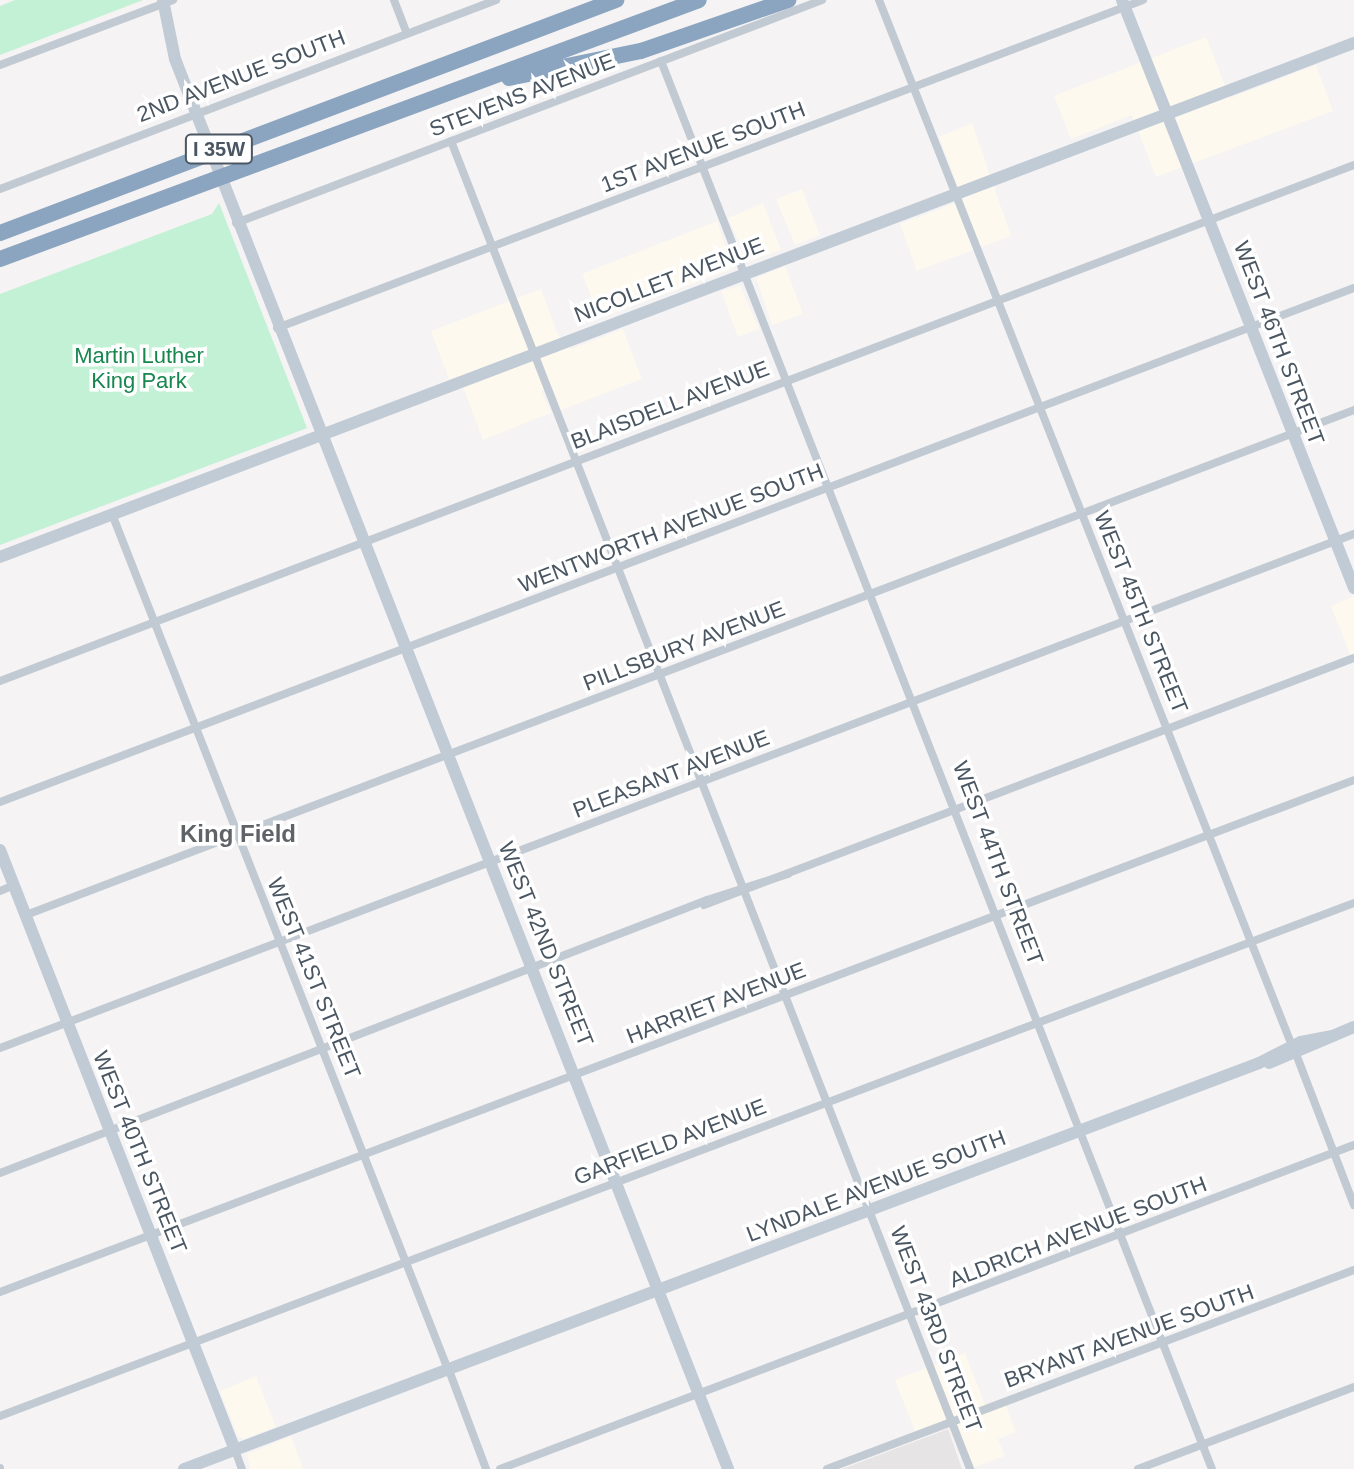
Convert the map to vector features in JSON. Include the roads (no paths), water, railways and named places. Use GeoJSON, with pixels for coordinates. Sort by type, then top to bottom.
{"type":"FeatureCollection","features":[{"type":"Feature","properties":{"kind":"highway"},"geometry":{"type":"LineString","coordinates":[[550,23],[590,0]]}},
{"type":"Feature","properties":{"kind":"highway","name":"I 35W"},"geometry":{"type":"LineString","coordinates":[[0,233],[616,0]]}},
{"type":"Feature","properties":{"kind":"highway","name":"I 35W"},"geometry":{"type":"LineString","coordinates":[[0,259],[698,0]]}},
{"type":"Feature","properties":{"kind":"highway"},"geometry":{"type":"LineString","coordinates":[[457,89],[641,51],[788,0]]}},
{"type":"Feature","properties":{"kind":"main road","name":"WEST 42ND STREET"},"geometry":{"type":"LineString","coordinates":[[166,1],[171,46],[229,199],[410,649],[728,1469]]}},
{"type":"Feature","properties":{"kind":"main road","name":"WEST 46TH STREET"},"geometry":{"type":"LineString","coordinates":[[1123,3],[1354,588]]}},
{"type":"Feature","properties":{"kind":"main road","name":"NICOLLET AVENUE"},"geometry":{"type":"LineString","coordinates":[[0,557],[1354,43]]}},
{"type":"Feature","properties":{"kind":"main road","name":"WEST 40TH STREET"},"geometry":{"type":"LineString","coordinates":[[0,850],[235,1450]]}},
{"type":"Feature","properties":{"kind":"main road","name":"LYNDALE AVENUE SOUTH"},"geometry":{"type":"LineString","coordinates":[[184,1469],[1354,1027]]}},
{"type":"Feature","properties":{"kind":"street"},"geometry":{"type":"LineString","coordinates":[[394,0],[407,34]]}},
{"type":"Feature","properties":{"kind":"street","name":"2ND AVENUE SOUTH"},"geometry":{"type":"LineString","coordinates":[[0,189],[496,0]]}},
{"type":"Feature","properties":{"kind":"street","name":"STEVENS AVENUE"},"geometry":{"type":"LineString","coordinates":[[238,222],[822,0]]}},
{"type":"Feature","properties":{"kind":"street","name":"WEST 45TH STREET"},"geometry":{"type":"LineString","coordinates":[[879,0],[1354,1205]]}},
{"type":"Feature","properties":{"kind":"street","name":"1ST AVENUE SOUTH"},"geometry":{"type":"LineString","coordinates":[[280,327],[913,87],[1123,3],[1143,0]]}},
{"type":"Feature","properties":{"kind":"street"},"geometry":{"type":"LineString","coordinates":[[0,65],[166,1]]}},
{"type":"Feature","properties":{"kind":"street","name":"WEST 44TH STREET"},"geometry":{"type":"LineString","coordinates":[[661,61],[999,914],[1212,1469]]}},
{"type":"Feature","properties":{"kind":"street","name":"WEST 43RD STREET"},"geometry":{"type":"LineString","coordinates":[[451,141],[829,1101],[970,1469]]}},
{"type":"Feature","properties":{"kind":"street","name":"BLAISDELL AVENUE"},"geometry":{"type":"LineString","coordinates":[[0,681],[1354,165]]}},
{"type":"Feature","properties":{"kind":"street","name":"WENTWORTH AVENUE SOUTH"},"geometry":{"type":"LineString","coordinates":[[0,802],[410,649],[1354,288]]}},
{"type":"Feature","properties":{"kind":"street","name":"PILLSBURY AVENUE"},"geometry":{"type":"LineString","coordinates":[[26,915],[1354,410]]}},
{"type":"Feature","properties":{"kind":"street","name":"WEST 41ST STREET"},"geometry":{"type":"LineString","coordinates":[[112,514],[486,1469]]}},
{"type":"Feature","properties":{"kind":"street","name":"PLEASANT AVENUE"},"geometry":{"type":"LineString","coordinates":[[0,1048],[1354,534]]}},
{"type":"Feature","properties":{"kind":"street"},"geometry":{"type":"LineString","coordinates":[[0,1173],[1354,658]]}},
{"type":"Feature","properties":{"kind":"street","name":"HARRIET AVENUE"},"geometry":{"type":"LineString","coordinates":[[0,1292],[1354,780]]}},
{"type":"Feature","properties":{"kind":"street"},"geometry":{"type":"LineString","coordinates":[[0,891],[14,885]]}},
{"type":"Feature","properties":{"kind":"street","name":"GARFIELD AVENUE"},"geometry":{"type":"LineString","coordinates":[[0,1416],[1354,903]]}},
{"type":"Feature","properties":{"kind":"street","name":"ALDRICH AVENUE SOUTH"},"geometry":{"type":"LineString","coordinates":[[500,1469],[1354,1145]]}},
{"type":"Feature","properties":{"kind":"street","name":"BRYANT AVENUE SOUTH"},"geometry":{"type":"LineString","coordinates":[[827,1469],[1354,1270]]}},
{"type":"Feature","properties":{"kind":"street"},"geometry":{"type":"LineString","coordinates":[[1138,1469],[1354,1387]]}},
{"type":"Feature","properties":{"kind":"street","name":"WEST 40TH STREET"},"geometry":{"type":"LineString","coordinates":[[235,1450],[242,1469]]}},
{"type":"Feature","properties":{"kind":"district","name":"King Field"},"geometry":{"type":"Point","coordinates":[238,834]}},
{"type":"Feature","properties":{"kind":"park label","name":"Martin Luther King Park"},"geometry":{"type":"Point","coordinates":[139,368]}}]}
